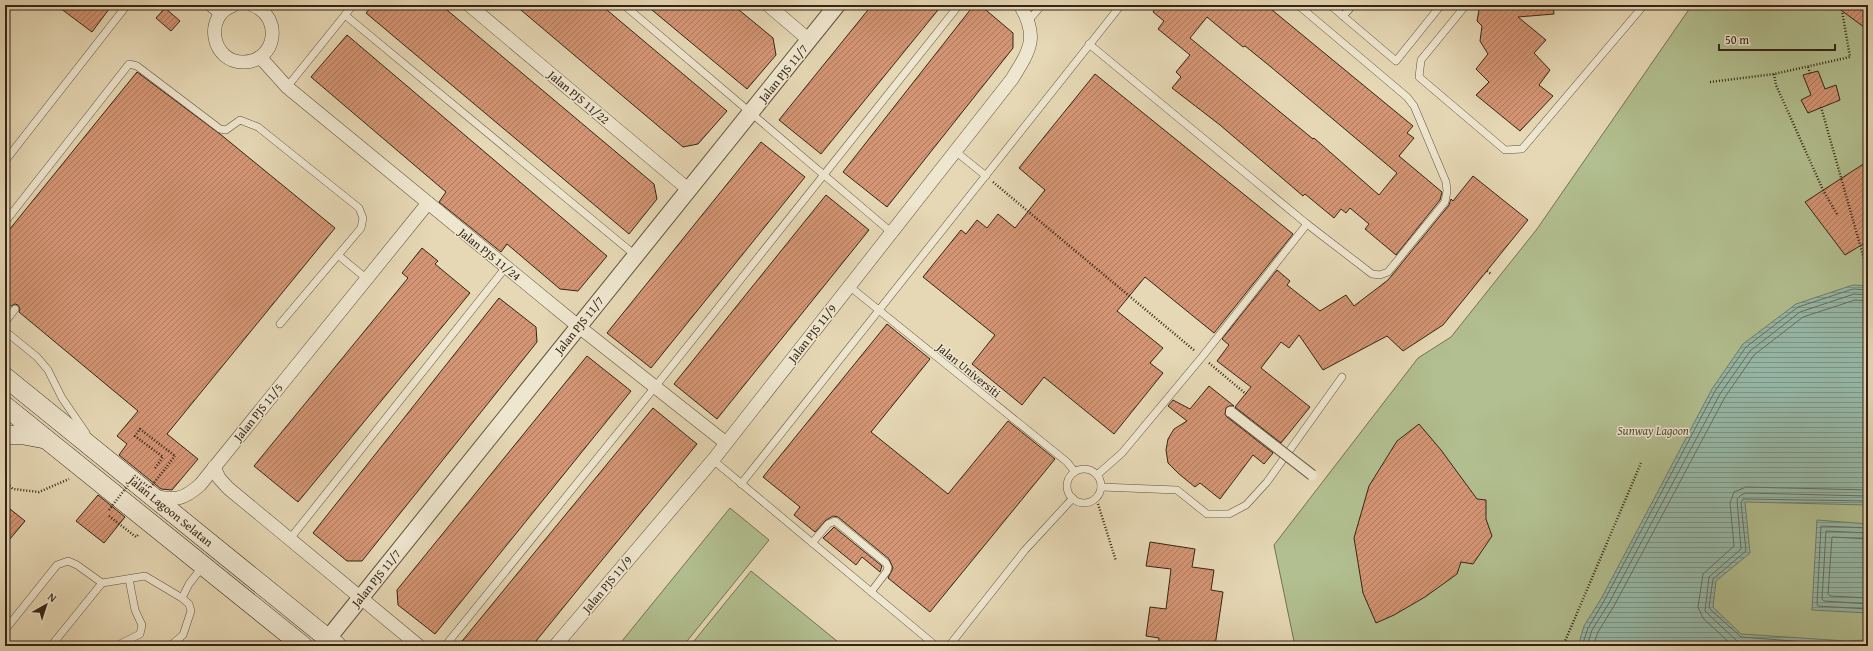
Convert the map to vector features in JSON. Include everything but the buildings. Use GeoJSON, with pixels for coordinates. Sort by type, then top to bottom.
{"type":"FeatureCollection","features":[{"type":"Feature","properties":{"kind":"main road","name":"Jalan Lagoon Selatan"},"geometry":{"type":"LineString","coordinates":[[5,377],[152,495],[329,644]]}},
{"type":"Feature","properties":{"kind":"main road","name":"Jalan Lagoon Selatan"},"geometry":{"type":"LineString","coordinates":[[5,406],[46,439],[114,504],[204,566],[303,646]]}},
{"type":"Feature","properties":{"kind":"main road"},"geometry":{"type":"LineString","coordinates":[[5,435],[24,435],[46,439]]}},
{"type":"Feature","properties":{"kind":"street"},"geometry":{"type":"LineString","coordinates":[[234,5],[216,9],[216,20],[213,30],[214,40],[224,56],[233,61],[242,62],[252,62],[260,57],[272,42],[273,32],[271,22],[266,13],[252,5]]}},
{"type":"Feature","properties":{"kind":"street","name":"Jalan PJS 11/22"},"geometry":{"type":"LineString","coordinates":[[469,5],[689,190]]}},
{"type":"Feature","properties":{"kind":"street"},"geometry":{"type":"LineString","coordinates":[[768,5],[809,40]]}},
{"type":"Feature","properties":{"kind":"street","name":"Jalan PJS 11/7"},"geometry":{"type":"LineString","coordinates":[[329,644],[361,597],[837,5]]}},
{"type":"Feature","properties":{"kind":"street","name":"Jalan PJS 11/9"},"geometry":{"type":"LineString","coordinates":[[555,646],[713,460],[1012,79],[1023,63],[1031,44],[1029,20],[1020,5]]}},
{"type":"Feature","properties":{"kind":"street","name":"Jalan PJS 11/24"},"geometry":{"type":"LineString","coordinates":[[260,57],[287,86],[428,203],[578,326],[726,443]]}},
{"type":"Feature","properties":{"kind":"street","name":"Jalan PJS 11/5"},"geometry":{"type":"LineString","coordinates":[[152,495],[169,499],[180,498],[190,493],[200,485],[428,203]]}},
{"type":"Feature","properties":{"kind":"street"},"geometry":{"type":"LineString","coordinates":[[1231,412],[1312,475]]}},
{"type":"Feature","properties":{"kind":"street"},"geometry":{"type":"LineString","coordinates":[[214,467],[219,478],[228,488],[419,646]]}},
{"type":"Feature","properties":{"kind":"lane"},"geometry":{"type":"LineString","coordinates":[[5,161],[127,5]]}},
{"type":"Feature","properties":{"kind":"lane"},"geometry":{"type":"LineString","coordinates":[[287,86],[353,5]]}},
{"type":"Feature","properties":{"kind":"lane"},"geometry":{"type":"LineString","coordinates":[[624,5],[750,114],[892,232]]}},
{"type":"Feature","properties":{"kind":"lane"},"geometry":{"type":"LineString","coordinates":[[445,646],[655,387],[959,5]]}},
{"type":"Feature","properties":{"kind":"lane"},"geometry":{"type":"LineString","coordinates":[[1029,20],[1042,5]]}},
{"type":"Feature","properties":{"kind":"lane"},"geometry":{"type":"LineString","coordinates":[[741,484],[880,311],[1121,5]]}},
{"type":"Feature","properties":{"kind":"lane"},"geometry":{"type":"LineString","coordinates":[[1089,44],[1307,224],[1372,274],[1380,276],[1388,272],[1445,202],[1447,191],[1446,182],[1414,106],[1406,97],[1298,5]]}},
{"type":"Feature","properties":{"kind":"lane"},"geometry":{"type":"LineString","coordinates":[[1331,5],[1396,61],[1441,5]]}},
{"type":"Feature","properties":{"kind":"lane"},"geometry":{"type":"LineString","coordinates":[[1343,16],[1352,5]]}},
{"type":"Feature","properties":{"kind":"lane"},"geometry":{"type":"LineString","coordinates":[[1466,5],[1421,60],[1419,77],[1505,150],[1522,149],[1644,5]]}},
{"type":"Feature","properties":{"kind":"lane"},"geometry":{"type":"LineString","coordinates":[[345,15],[635,255]]}},
{"type":"Feature","properties":{"kind":"lane"},"geometry":{"type":"LineString","coordinates":[[5,222],[129,64],[138,66],[220,129],[226,130],[240,120],[258,127],[359,208],[363,218],[361,228],[280,324]]}},
{"type":"Feature","properties":{"kind":"lane"},"geometry":{"type":"LineString","coordinates":[[956,151],[986,176]]}},
{"type":"Feature","properties":{"kind":"lane"},"geometry":{"type":"LineString","coordinates":[[1097,475],[1122,453],[1187,375],[1307,224]]}},
{"type":"Feature","properties":{"kind":"lane"},"geometry":{"type":"LineString","coordinates":[[338,255],[366,279]]}},
{"type":"Feature","properties":{"kind":"lane"},"geometry":{"type":"LineString","coordinates":[[289,540],[506,267]]}},
{"type":"Feature","properties":{"kind":"lane","name":"Jalan Universiti"},"geometry":{"type":"LineString","coordinates":[[849,286],[1067,462],[1074,472]]}},
{"type":"Feature","properties":{"kind":"lane"},"geometry":{"type":"LineString","coordinates":[[5,322],[15,309]]}},
{"type":"Feature","properties":{"kind":"lane"},"geometry":{"type":"LineString","coordinates":[[5,331],[37,357],[48,370],[62,398],[97,451]]}},
{"type":"Feature","properties":{"kind":"lane"},"geometry":{"type":"LineString","coordinates":[[1101,486],[1177,490],[1207,514],[1229,514],[1246,505],[1267,482],[1342,377]]}},
{"type":"Feature","properties":{"kind":"lane"},"geometry":{"type":"LineString","coordinates":[[713,460],[936,646]]}},
{"type":"Feature","properties":{"kind":"lane"},"geometry":{"type":"LineString","coordinates":[[1084,469],[1097,475],[1101,486],[1097,496],[1088,502],[1078,501],[1072,498],[1067,486],[1068,481],[1074,472],[1084,469]]}},
{"type":"Feature","properties":{"kind":"lane"},"geometry":{"type":"LineString","coordinates":[[949,646],[1025,550],[1072,498]]}},
{"type":"Feature","properties":{"kind":"lane"},"geometry":{"type":"LineString","coordinates":[[812,542],[828,524],[835,521],[886,563],[888,567],[887,571],[871,592]]}},
{"type":"Feature","properties":{"kind":"lane"},"geometry":{"type":"LineString","coordinates":[[5,630],[57,565],[68,561],[77,565],[102,583]]}},
{"type":"Feature","properties":{"kind":"lane"},"geometry":{"type":"LineString","coordinates":[[182,598],[189,584],[204,566]]}},
{"type":"Feature","properties":{"kind":"lane"},"geometry":{"type":"LineString","coordinates":[[51,646],[102,583],[145,576],[182,598],[189,604],[191,611],[183,635],[170,646]]}},
{"type":"Feature","properties":{"kind":"lane"},"geometry":{"type":"LineString","coordinates":[[116,646],[140,634],[142,625],[135,610],[129,579]]}},
{"type":"Feature","properties":{"kind":"path"},"geometry":{"type":"LineString","coordinates":[[1710,82],[1774,74],[1850,57],[1842,11]]}},
{"type":"Feature","properties":{"kind":"path"},"geometry":{"type":"LineString","coordinates":[[1808,67],[1810,74]]}},
{"type":"Feature","properties":{"kind":"path"},"geometry":{"type":"LineString","coordinates":[[1774,74],[1776,85],[1823,190],[1838,216]]}},
{"type":"Feature","properties":{"kind":"path"},"geometry":{"type":"LineString","coordinates":[[1821,107],[1868,273]]}},
{"type":"Feature","properties":{"kind":"path"},"geometry":{"type":"LineString","coordinates":[[1004,192],[1166,326]]}},
{"type":"Feature","properties":{"kind":"path"},"geometry":{"type":"LineString","coordinates":[[1487,271],[1491,274]]}},
{"type":"Feature","properties":{"kind":"path"},"geometry":{"type":"LineString","coordinates":[[114,504],[135,476],[150,488],[175,456],[140,429],[135,436],[163,457],[155,468]]}},
{"type":"Feature","properties":{"kind":"path"},"geometry":{"type":"LineString","coordinates":[[1563,646],[1641,463]]}},
{"type":"Feature","properties":{"kind":"path"},"geometry":{"type":"LineString","coordinates":[[5,482],[13,489],[39,492],[72,478]]}},
{"type":"Feature","properties":{"kind":"path"},"geometry":{"type":"LineString","coordinates":[[1098,504],[1116,561]]}},
{"type":"Feature","properties":{"kind":"path"},"geometry":{"type":"LineString","coordinates":[[109,516],[136,537]]}},
{"type":"Feature","properties":{"kind":"green space","name":"Sunway Lagoon"},"geometry":{"type":"Polygon","coordinates":[[[1692,5],[1868,5],[1868,646],[1295,646],[1274,545],[1418,358],[1451,337],[1537,229],[1692,5]]]}},
{"type":"Feature","properties":{"kind":"green space"},"geometry":{"type":"Polygon","coordinates":[[[730,508],[769,540],[683,646],[618,646],[730,508]]]}},
{"type":"Feature","properties":{"kind":"green space"},"geometry":{"type":"Polygon","coordinates":[[[751,571],[843,646],[690,646],[751,571]]]}},
{"type":"Feature","properties":{"kind":"water"},"geometry":{"type":"Polygon","coordinates":[[[1853,285],[1868,286],[1868,505],[1745,502],[1750,553],[1716,581],[1713,607],[1741,634],[1846,641],[1868,640],[1868,646],[1578,646],[1584,626],[1601,599],[1712,389],[1743,344],[1796,304],[1853,285]]]}},
{"type":"Feature","properties":{"kind":"water"},"geometry":{"type":"Polygon","coordinates":[[[1817,520],[1868,524],[1868,613],[1812,610],[1817,520]]]}}]}
